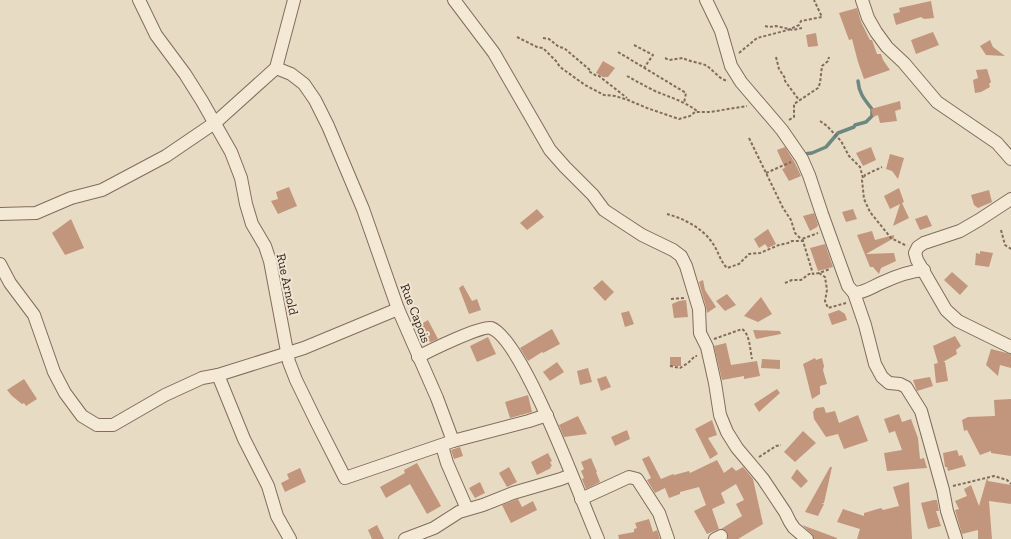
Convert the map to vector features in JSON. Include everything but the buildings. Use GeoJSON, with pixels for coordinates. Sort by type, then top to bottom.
{"type":"FeatureCollection","features":[{"type":"Feature","properties":{"kind":"street","name":"Rue Arnold"},"geometry":{"type":"LineString","coordinates":[[139,0],[156,35],[185,74],[216,122],[231,152],[241,178],[252,224],[266,246],[289,362],[296,380],[345,478],[447,444]]}},
{"type":"Feature","properties":{"kind":"street"},"geometry":{"type":"LineString","coordinates":[[0,214],[36,213],[71,198],[102,190],[166,156],[216,122],[276,68],[294,0]]}},
{"type":"Feature","properties":{"kind":"street"},"geometry":{"type":"LineString","coordinates":[[454,0],[494,53],[550,150],[565,168],[593,195],[604,210],[642,235],[673,250],[681,256],[686,266],[699,309],[700,333],[707,347],[720,415],[727,432],[737,448],[763,479],[794,528],[807,539]]}},
{"type":"Feature","properties":{"kind":"street"},"geometry":{"type":"LineString","coordinates":[[706,0],[721,31],[730,63],[739,79],[782,130],[800,155],[809,174],[820,210],[828,228],[848,286],[855,296],[865,325],[875,364],[882,377],[889,383],[900,384],[906,387],[920,411],[943,490],[946,511],[956,539]]}},
{"type":"Feature","properties":{"kind":"street"},"geometry":{"type":"LineString","coordinates":[[862,0],[868,18],[876,32],[937,102],[997,143],[1011,159]]}},
{"type":"Feature","properties":{"kind":"street","name":"Rue Capois"},"geometry":{"type":"LineString","coordinates":[[276,68],[291,74],[304,84],[315,100],[328,126],[363,208],[398,309],[418,357],[432,349],[481,330],[490,328],[499,332],[509,345],[529,378],[598,539]]}},
{"type":"Feature","properties":{"kind":"street"},"geometry":{"type":"LineString","coordinates":[[1011,198],[960,231],[924,243],[918,247],[915,253],[917,260],[946,310],[958,321],[1011,347]]}},
{"type":"Feature","properties":{"kind":"street"},"geometry":{"type":"LineString","coordinates":[[0,264],[10,283],[34,315],[54,372],[65,393],[82,416],[97,425],[113,425],[165,395],[202,378],[218,375],[304,348],[398,309]]}},
{"type":"Feature","properties":{"kind":"street"},"geometry":{"type":"LineString","coordinates":[[855,296],[884,282],[911,272],[924,270]]}},
{"type":"Feature","properties":{"kind":"street"},"geometry":{"type":"LineString","coordinates":[[418,357],[437,398],[447,444],[447,463],[467,509]]}},
{"type":"Feature","properties":{"kind":"street"},"geometry":{"type":"LineString","coordinates":[[218,375],[244,439],[268,486],[277,516],[290,539]]}},
{"type":"Feature","properties":{"kind":"street"},"geometry":{"type":"LineString","coordinates":[[447,444],[546,415]]}},
{"type":"Feature","properties":{"kind":"street"},"geometry":{"type":"LineString","coordinates":[[404,539],[434,528],[459,512],[571,475]]}},
{"type":"Feature","properties":{"kind":"street"},"geometry":{"type":"LineString","coordinates":[[581,499],[629,477],[637,479],[659,513],[668,539]]}},
{"type":"Feature","properties":{"kind":"path"},"geometry":{"type":"LineString","coordinates":[[730,63],[741,50],[756,38],[790,29],[799,25],[801,21],[822,17],[814,0]]}},
{"type":"Feature","properties":{"kind":"path"},"geometry":{"type":"LineString","coordinates":[[765,26],[776,26],[790,29],[802,28]]}},
{"type":"Feature","properties":{"kind":"path"},"geometry":{"type":"LineString","coordinates":[[517,37],[537,47],[543,48],[560,67],[585,85],[604,96],[615,96],[628,100],[679,120],[690,116],[695,112],[710,112],[756,106],[760,104]]}},
{"type":"Feature","properties":{"kind":"path"},"geometry":{"type":"LineString","coordinates":[[543,38],[548,39],[559,47],[564,48],[591,71],[590,72],[592,74],[599,76],[628,100]]}},
{"type":"Feature","properties":{"kind":"path"},"geometry":{"type":"LineString","coordinates":[[634,45],[653,55],[644,68]]}},
{"type":"Feature","properties":{"kind":"path"},"geometry":{"type":"LineString","coordinates":[[618,52],[686,93],[684,103]]}},
{"type":"Feature","properties":{"kind":"path"},"geometry":{"type":"LineString","coordinates":[[776,57],[779,69],[785,78],[785,81],[799,100]]}},
{"type":"Feature","properties":{"kind":"path"},"geometry":{"type":"LineString","coordinates":[[782,130],[790,124],[788,120],[794,117],[794,104],[818,88],[822,66],[828,61],[829,57]]}},
{"type":"Feature","properties":{"kind":"path"},"geometry":{"type":"LineString","coordinates":[[665,58],[669,60],[683,58],[696,61],[710,68],[714,73],[725,80],[734,82],[739,79]]}},
{"type":"Feature","properties":{"kind":"path"},"geometry":{"type":"LineString","coordinates":[[627,76],[684,103],[698,112]]}},
{"type":"Feature","properties":{"kind":"path"},"geometry":{"type":"LineString","coordinates":[[820,121],[827,126],[841,141],[848,156],[860,167],[863,178],[864,199],[870,212],[891,238],[917,250]]}},
{"type":"Feature","properties":{"kind":"path"},"geometry":{"type":"LineString","coordinates":[[749,138],[795,233],[803,241],[813,274]]}},
{"type":"Feature","properties":{"kind":"path"},"geometry":{"type":"LineString","coordinates":[[766,173],[794,160],[800,155]]}},
{"type":"Feature","properties":{"kind":"path"},"geometry":{"type":"LineString","coordinates":[[863,178],[882,167]]}},
{"type":"Feature","properties":{"kind":"path"},"geometry":{"type":"LineString","coordinates":[[667,214],[683,220],[700,230],[714,246],[727,268],[739,264],[749,254],[760,253],[778,244],[792,241],[803,241]]}},
{"type":"Feature","properties":{"kind":"path"},"geometry":{"type":"LineString","coordinates":[[803,241],[802,239],[828,228]]}},
{"type":"Feature","properties":{"kind":"path"},"geometry":{"type":"LineString","coordinates":[[1001,230],[1005,245],[1011,249]]}},
{"type":"Feature","properties":{"kind":"path"},"geometry":{"type":"LineString","coordinates":[[784,283],[792,280],[801,280],[809,274],[819,273],[841,266]]}},
{"type":"Feature","properties":{"kind":"path"},"geometry":{"type":"LineString","coordinates":[[819,273],[825,277],[827,290],[825,301],[828,308],[839,306],[855,296]]}},
{"type":"Feature","properties":{"kind":"path"},"geometry":{"type":"LineString","coordinates":[[700,333],[714,339],[742,329],[745,331],[747,336],[752,359]]}},
{"type":"Feature","properties":{"kind":"path"},"geometry":{"type":"LineString","coordinates":[[670,366],[680,368],[695,356],[709,357]]}},
{"type":"Feature","properties":{"kind":"path"},"geometry":{"type":"LineString","coordinates":[[763,454],[776,446],[781,445]]}},
{"type":"Feature","properties":{"kind":"path"},"geometry":{"type":"LineString","coordinates":[[943,490],[959,484],[994,476],[1007,480],[1011,484]]}},
{"type":"Feature","properties":{"kind":"waterway"},"geometry":{"type":"LineString","coordinates":[[804,154],[812,153],[826,147],[838,133],[854,127],[855,125],[866,122],[872,116],[872,109],[861,93],[858,81]]}}]}
